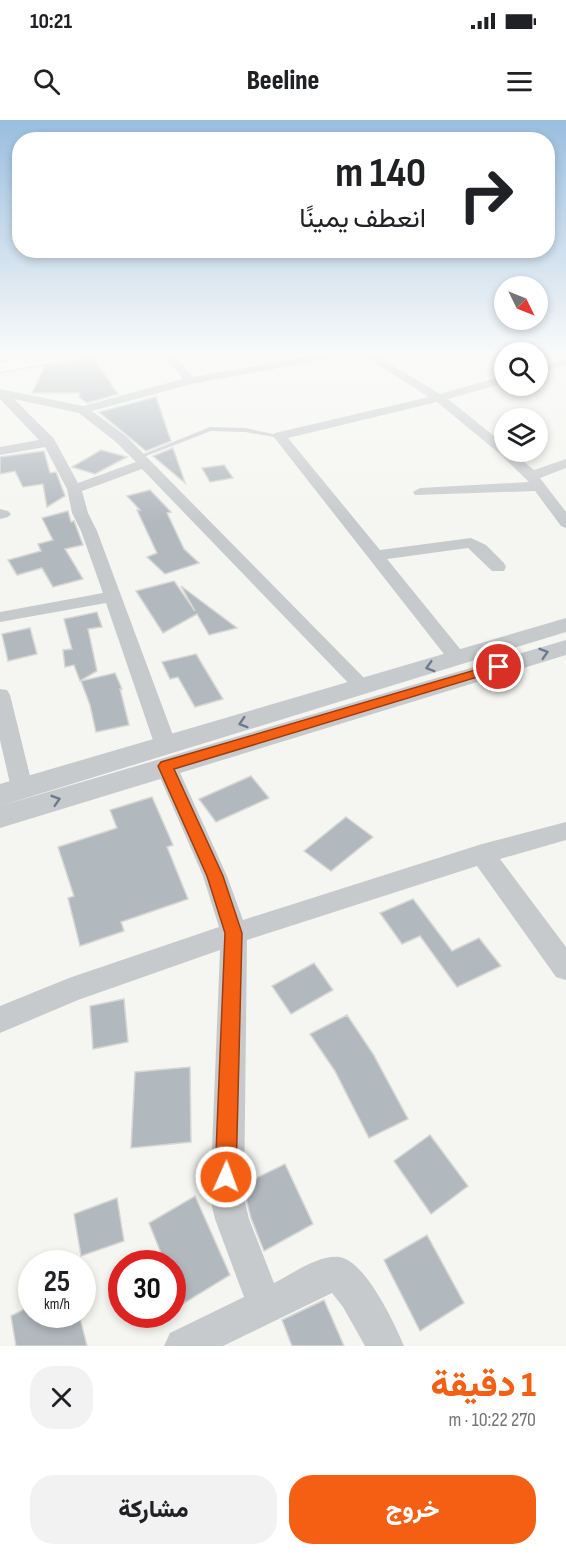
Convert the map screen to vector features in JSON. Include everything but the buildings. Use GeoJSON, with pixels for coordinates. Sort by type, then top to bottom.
{"type":"FeatureCollection","features":[{"type":"Feature","properties":{"kind":"street"},"geometry":{"type":"LineString","coordinates":[[17,409],[49,442],[75,489],[80,513],[166,756],[215,876],[234,933],[227,1198],[232,1219],[266,1305]]}},
{"type":"Feature","properties":{"kind":"street"},"geometry":{"type":"LineString","coordinates":[[79,409],[86,409]]}},
{"type":"Feature","properties":{"kind":"street"},"geometry":{"type":"LineString","coordinates":[[391,409],[280,435],[458,659]]}},
{"type":"Feature","properties":{"kind":"street"},"geometry":{"type":"LineString","coordinates":[[453,409],[494,442]]}},
{"type":"Feature","properties":{"kind":"street"},"geometry":{"type":"LineString","coordinates":[[83,410],[142,460],[363,687]]}},
{"type":"Feature","properties":{"kind":"street"},"geometry":{"type":"LineString","coordinates":[[0,451],[49,442]]}},
{"type":"Feature","properties":{"kind":"street"},"geometry":{"type":"LineString","coordinates":[[75,489],[142,460]]}},
{"type":"Feature","properties":{"kind":"street"},"geometry":{"type":"LineString","coordinates":[[516,462],[536,481],[566,523]]}},
{"type":"Feature","properties":{"kind":"street"},"geometry":{"type":"LineString","coordinates":[[420,492],[536,481],[566,463]]}},
{"type":"Feature","properties":{"kind":"street"},"geometry":{"type":"LineString","coordinates":[[374,556],[471,543],[480,548],[498,567]]}},
{"type":"Feature","properties":{"kind":"street"},"geometry":{"type":"LineString","coordinates":[[0,617],[110,597]]}},
{"type":"Feature","properties":{"kind":"street"},"geometry":{"type":"LineString","coordinates":[[0,817],[363,687],[566,625]]}},
{"type":"Feature","properties":{"kind":"street"},"geometry":{"type":"LineString","coordinates":[[0,694],[11,791],[166,756],[566,647]]}},
{"type":"Feature","properties":{"kind":"street"},"geometry":{"type":"LineString","coordinates":[[0,1020],[41,1000],[234,933],[482,854],[566,831]]}},
{"type":"Feature","properties":{"kind":"street"},"geometry":{"type":"LineString","coordinates":[[482,854],[566,968]]}},
{"type":"Feature","properties":{"kind":"street"},"geometry":{"type":"LineString","coordinates":[[183,1346],[326,1276],[340,1275],[356,1294],[385,1346]]}},
{"type":"Feature","properties":{"kind":"lane"},"geometry":{"type":"LineString","coordinates":[[142,460],[213,428],[280,435]]}},
{"type":"Feature","properties":{"kind":"route"},"geometry":{"type":"LineString","coordinates":[[226,1177],[234,933],[215,876],[166,766],[499,667]]}}]}
